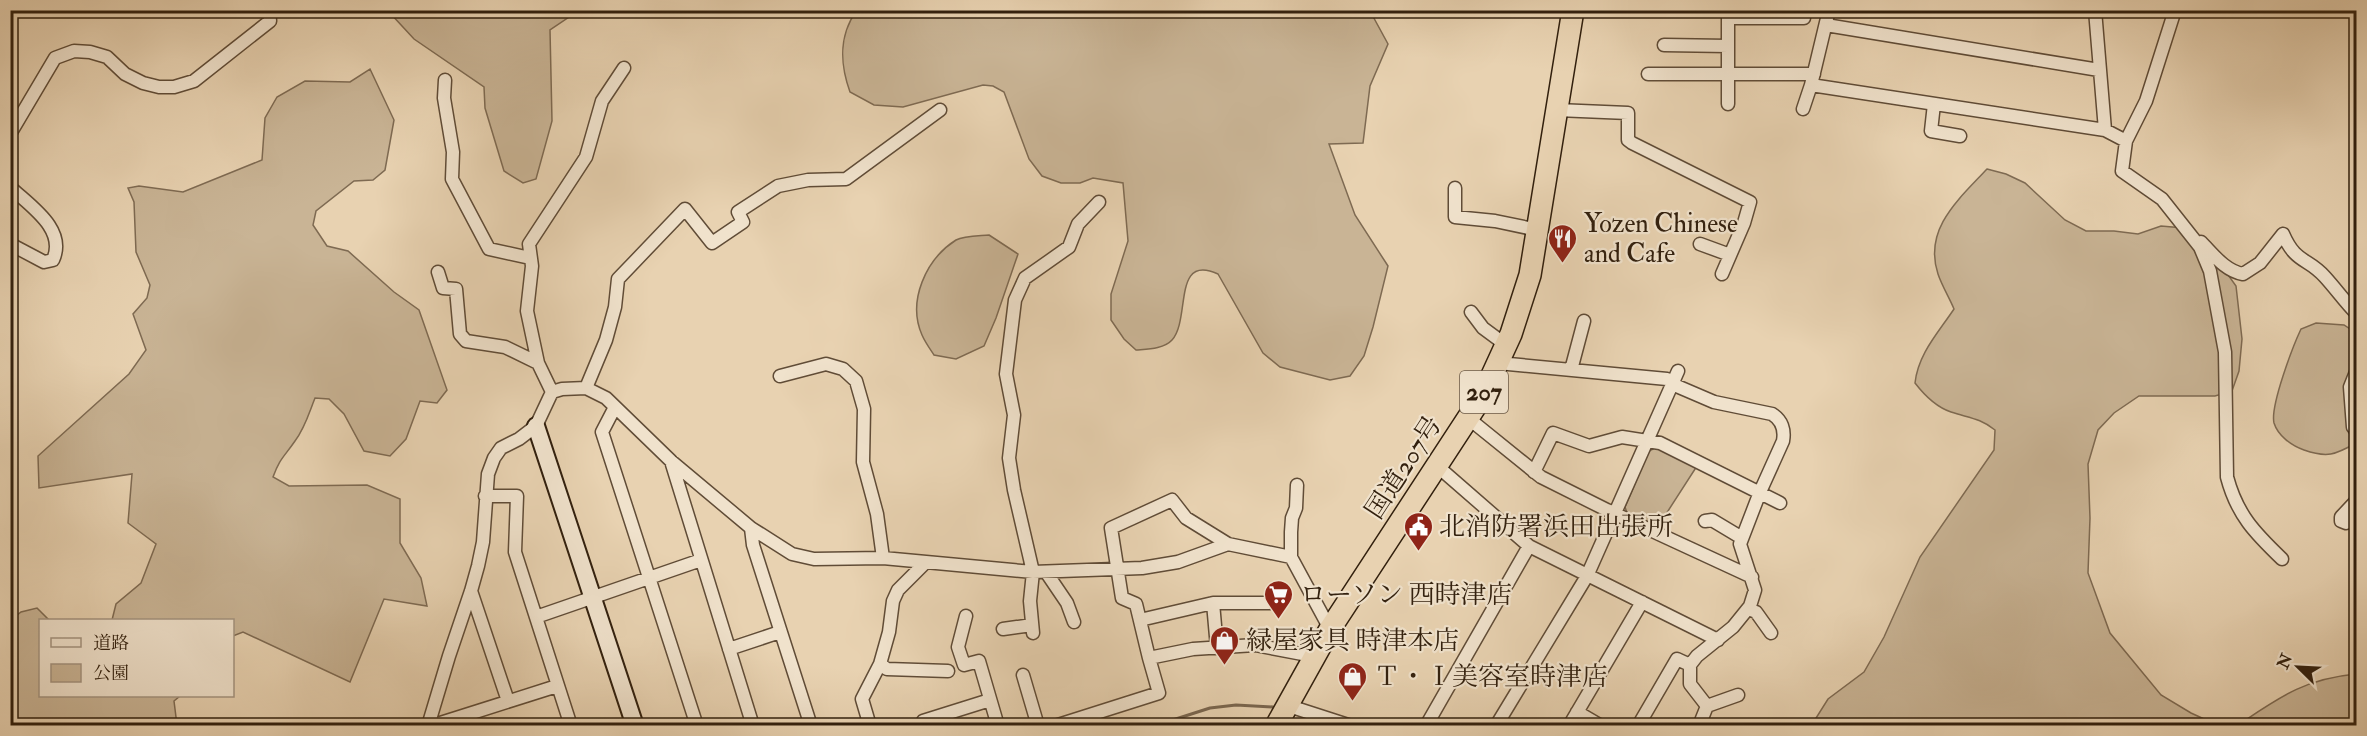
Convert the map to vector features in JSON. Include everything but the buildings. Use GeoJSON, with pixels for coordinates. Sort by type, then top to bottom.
{"type":"FeatureCollection","features":[{"type":"Feature","properties":{"kind":"highway","name":"国道207号"},"geometry":{"type":"LineString","coordinates":[[1276,726],[1313,656],[1468,418],[1483,394],[1502,354],[1530,275],[1573,10]]}},
{"type":"Feature","properties":{"kind":"street"},"geometry":{"type":"LineString","coordinates":[[10,134],[55,58],[74,51],[90,52],[107,57],[125,74],[143,83],[159,87],[174,87],[194,81],[270,21],[269,10]]}},
{"type":"Feature","properties":{"kind":"street"},"geometry":{"type":"LineString","coordinates":[[1803,109],[1829,10]]}},
{"type":"Feature","properties":{"kind":"street"},"geometry":{"type":"LineString","coordinates":[[2095,10],[2105,130]]}},
{"type":"Feature","properties":{"kind":"street"},"geometry":{"type":"LineString","coordinates":[[2175,10],[2146,101],[2126,141],[2122,171],[2162,199],[2204,255],[2220,315],[2225,352],[2227,477],[2231,495],[2240,514],[2255,534],[2282,560]]}},
{"type":"Feature","properties":{"kind":"street"},"geometry":{"type":"LineString","coordinates":[[1728,104],[1728,14],[1804,18]]}},
{"type":"Feature","properties":{"kind":"street"},"geometry":{"type":"LineString","coordinates":[[1826,25],[2099,69]]}},
{"type":"Feature","properties":{"kind":"street"},"geometry":{"type":"LineString","coordinates":[[1664,45],[1728,46]]}},
{"type":"Feature","properties":{"kind":"street"},"geometry":{"type":"LineString","coordinates":[[552,392],[538,363],[527,311],[532,266],[529,244],[586,158],[602,101],[624,68]]}},
{"type":"Feature","properties":{"kind":"street"},"geometry":{"type":"LineString","coordinates":[[1648,74],[1729,74],[1812,79],[1934,104],[2105,130],[2126,141]]}},
{"type":"Feature","properties":{"kind":"street"},"geometry":{"type":"LineString","coordinates":[[445,80],[444,98],[453,152],[452,179],[489,249],[530,258]]}},
{"type":"Feature","properties":{"kind":"street"},"geometry":{"type":"LineString","coordinates":[[1934,104],[1931,130],[1960,135]]}},
{"type":"Feature","properties":{"kind":"street"},"geometry":{"type":"LineString","coordinates":[[586,388],[606,340],[615,307],[618,279],[685,209],[712,243],[743,222],[738,212],[778,186],[808,180],[846,179],[940,110]]}},
{"type":"Feature","properties":{"kind":"street"},"geometry":{"type":"LineString","coordinates":[[1557,110],[1628,113],[1628,140],[1632,143],[1750,202],[1722,274]]}},
{"type":"Feature","properties":{"kind":"street"},"geometry":{"type":"LineString","coordinates":[[10,187],[51,227],[58,242],[53,260],[44,262],[10,244]]}},
{"type":"Feature","properties":{"kind":"street"},"geometry":{"type":"LineString","coordinates":[[1455,188],[1455,216],[1538,230]]}},
{"type":"Feature","properties":{"kind":"street"},"geometry":{"type":"LineString","coordinates":[[1074,622],[1067,603],[1039,572],[1014,490],[1009,458],[1014,416],[1006,374],[1015,300],[1025,278],[1070,248],[1078,224],[1099,202]]}},
{"type":"Feature","properties":{"kind":"street"},"geometry":{"type":"LineString","coordinates":[[2187,230],[2228,268],[2242,274],[2260,262],[2283,234],[2295,256],[2323,275],[2356,313]]}},
{"type":"Feature","properties":{"kind":"street"},"geometry":{"type":"LineString","coordinates":[[1700,244],[1730,255]]}},
{"type":"Feature","properties":{"kind":"street"},"geometry":{"type":"LineString","coordinates":[[438,272],[443,288],[456,289],[460,334],[466,341],[505,347],[538,363]]}},
{"type":"Feature","properties":{"kind":"street"},"geometry":{"type":"LineString","coordinates":[[1471,312],[1502,354],[1571,370],[1667,379],[1672,384],[1714,402],[1772,414],[1779,419],[1785,434],[1783,441],[1760,492],[1740,549],[1755,590],[1748,609],[1733,627],[1697,656],[1690,665],[1690,684],[1707,706]]}},
{"type":"Feature","properties":{"kind":"street"},"geometry":{"type":"LineString","coordinates":[[1571,370],[1584,321]]}},
{"type":"Feature","properties":{"kind":"street"},"geometry":{"type":"LineString","coordinates":[[780,376],[826,364],[843,369],[856,381],[864,409],[863,462],[876,514],[883,558]]}},
{"type":"Feature","properties":{"kind":"street"},"geometry":{"type":"LineString","coordinates":[[1496,726],[1587,576],[1678,371]]}},
{"type":"Feature","properties":{"kind":"street"},"geometry":{"type":"LineString","coordinates":[[2356,372],[2350,387],[2353,428],[2356,431]]}},
{"type":"Feature","properties":{"kind":"street"},"geometry":{"type":"LineString","coordinates":[[430,726],[449,656],[471,591],[483,542],[488,474],[501,448],[519,439],[536,426],[552,392],[562,389],[586,388],[606,398],[671,461],[751,528],[792,554],[814,559],[883,558],[1039,572],[1142,568],[1178,562],[1228,544]]}},
{"type":"Feature","properties":{"kind":"street"},"geometry":{"type":"LineString","coordinates":[[615,407],[602,432],[697,726]]}},
{"type":"Feature","properties":{"kind":"street"},"geometry":{"type":"LineString","coordinates":[[1468,418],[1534,472],[1616,514],[1752,578]]}},
{"type":"Feature","properties":{"kind":"street"},"geometry":{"type":"LineString","coordinates":[[536,426],[635,726]]}},
{"type":"Feature","properties":{"kind":"street"},"geometry":{"type":"LineString","coordinates":[[1534,472],[1553,433],[1589,446],[1622,437],[1660,443],[1780,503]]}},
{"type":"Feature","properties":{"kind":"street"},"geometry":{"type":"LineString","coordinates":[[671,461],[753,726]]}},
{"type":"Feature","properties":{"kind":"street"},"geometry":{"type":"LineString","coordinates":[[1436,465],[1529,546],[1718,640]]}},
{"type":"Feature","properties":{"kind":"street"},"geometry":{"type":"LineString","coordinates":[[1297,485],[1296,508],[1292,518],[1291,532],[1292,557],[1330,629]]}},
{"type":"Feature","properties":{"kind":"street"},"geometry":{"type":"LineString","coordinates":[[485,496],[518,496],[515,552],[571,726]]}},
{"type":"Feature","properties":{"kind":"street"},"geometry":{"type":"LineString","coordinates":[[1056,726],[1159,693],[1136,604],[1122,598],[1111,528],[1172,500],[1186,518],[1228,544],[1292,557]]}},
{"type":"Feature","properties":{"kind":"street"},"geometry":{"type":"LineString","coordinates":[[2356,501],[2340,517],[2341,521],[2346,523],[2356,518]]}},
{"type":"Feature","properties":{"kind":"street"},"geometry":{"type":"LineString","coordinates":[[1705,521],[1712,520],[1742,538]]}},
{"type":"Feature","properties":{"kind":"street"},"geometry":{"type":"LineString","coordinates":[[751,528],[753,546],[812,726]]}},
{"type":"Feature","properties":{"kind":"street"},"geometry":{"type":"LineString","coordinates":[[1426,726],[1529,546]]}},
{"type":"Feature","properties":{"kind":"street"},"geometry":{"type":"LineString","coordinates":[[536,617],[701,560]]}},
{"type":"Feature","properties":{"kind":"street"},"geometry":{"type":"LineString","coordinates":[[870,726],[862,699],[880,664],[889,632],[893,601],[898,590],[926,562]]}},
{"type":"Feature","properties":{"kind":"street"},"geometry":{"type":"LineString","coordinates":[[1003,629],[1033,629],[1030,601],[1039,572]]}},
{"type":"Feature","properties":{"kind":"street"},"geometry":{"type":"LineString","coordinates":[[471,591],[508,701]]}},
{"type":"Feature","properties":{"kind":"street"},"geometry":{"type":"LineString","coordinates":[[1569,726],[1642,602]]}},
{"type":"Feature","properties":{"kind":"street"},"geometry":{"type":"LineString","coordinates":[[1140,620],[1213,603],[1269,603]]}},
{"type":"Feature","properties":{"kind":"street"},"geometry":{"type":"LineString","coordinates":[[1213,603],[1217,648]]}},
{"type":"Feature","properties":{"kind":"street"},"geometry":{"type":"LineString","coordinates":[[1748,609],[1756,612],[1771,633]]}},
{"type":"Feature","properties":{"kind":"street"},"geometry":{"type":"LineString","coordinates":[[966,616],[958,647],[964,665],[979,661],[998,726]]}},
{"type":"Feature","properties":{"kind":"street"},"geometry":{"type":"LineString","coordinates":[[729,649],[780,632]]}},
{"type":"Feature","properties":{"kind":"street"},"geometry":{"type":"LineString","coordinates":[[1149,658],[1193,649],[1255,645],[1313,656]]}},
{"type":"Feature","properties":{"kind":"street"},"geometry":{"type":"LineString","coordinates":[[1638,726],[1677,658],[1690,665]]}},
{"type":"Feature","properties":{"kind":"street"},"geometry":{"type":"LineString","coordinates":[[880,664],[887,669],[948,671]]}},
{"type":"Feature","properties":{"kind":"street"},"geometry":{"type":"LineString","coordinates":[[909,670],[913,683]]}},
{"type":"Feature","properties":{"kind":"street"},"geometry":{"type":"LineString","coordinates":[[1023,675],[1038,726]]}},
{"type":"Feature","properties":{"kind":"street"},"geometry":{"type":"LineString","coordinates":[[430,726],[558,686]]}},
{"type":"Feature","properties":{"kind":"street"},"geometry":{"type":"LineString","coordinates":[[1699,726],[1707,706],[1738,694]]}},
{"type":"Feature","properties":{"kind":"street"},"geometry":{"type":"LineString","coordinates":[[924,726],[923,721],[990,699]]}},
{"type":"Feature","properties":{"kind":"street"},"geometry":{"type":"LineString","coordinates":[[1286,705],[1351,726]]}},
{"type":"Feature","properties":{"kind":"street"},"geometry":{"type":"LineString","coordinates":[[1577,712],[1600,726]]}},
{"type":"Feature","properties":{"kind":"green space"},"geometry":{"type":"Polygon","coordinates":[[[391,10],[578,11],[550,30],[552,121],[536,179],[523,183],[504,171],[485,108],[484,87],[414,39],[390,13],[391,10]]]}},
{"type":"Feature","properties":{"kind":"green space"},"geometry":{"type":"Polygon","coordinates":[[[857,10],[1370,11],[1388,44],[1370,86],[1363,143],[1329,144],[1355,215],[1388,266],[1364,356],[1350,376],[1330,380],[1280,367],[1263,353],[1218,274],[1204,270],[1194,272],[1188,280],[1178,330],[1172,340],[1160,347],[1136,350],[1124,339],[1111,320],[1111,294],[1128,241],[1123,183],[1093,178],[1080,183],[1061,183],[1042,176],[1029,159],[1004,92],[993,86],[983,85],[903,107],[874,105],[850,92],[844,71],[843,50],[846,30],[857,10]]]}},
{"type":"Feature","properties":{"kind":"green space"},"geometry":{"type":"Polygon","coordinates":[[[370,69],[394,120],[385,170],[373,180],[354,181],[316,211],[313,225],[327,246],[348,251],[394,292],[419,310],[447,390],[437,403],[420,401],[406,439],[390,456],[364,451],[344,414],[329,399],[315,398],[302,431],[280,461],[273,477],[289,486],[367,485],[400,499],[400,543],[421,578],[427,606],[384,599],[350,682],[243,632],[234,636],[234,619],[112,619],[116,604],[141,583],[156,544],[128,523],[132,474],[39,488],[38,456],[129,374],[146,350],[133,314],[147,298],[150,285],[136,252],[134,202],[128,188],[139,186],[183,192],[262,160],[265,118],[277,97],[305,81],[350,82],[370,69]]]}},
{"type":"Feature","properties":{"kind":"green space"},"geometry":{"type":"Polygon","coordinates":[[[1987,169],[2006,174],[2025,183],[2065,220],[2086,231],[2138,234],[2161,226],[2184,228],[2209,248],[2236,286],[2242,339],[2239,371],[2232,391],[2215,396],[2139,396],[2114,413],[2098,430],[2088,464],[2090,518],[2088,573],[2110,633],[2161,695],[2191,713],[2215,724],[2225,725],[1811,726],[1828,699],[1864,672],[1884,637],[1920,557],[1994,450],[1995,430],[1979,421],[1940,407],[1915,383],[1924,353],[1954,309],[1938,274],[1935,243],[1946,216],[1987,169]]]}},
{"type":"Feature","properties":{"kind":"green space"},"geometry":{"type":"Polygon","coordinates":[[[989,235],[1018,254],[984,346],[956,359],[934,355],[923,338],[918,322],[918,295],[922,282],[936,258],[956,240],[989,235]]]}},
{"type":"Feature","properties":{"kind":"green space"},"geometry":{"type":"Polygon","coordinates":[[[2316,323],[2344,325],[2356,333],[2356,443],[2331,454],[2312,452],[2295,446],[2282,436],[2274,423],[2275,404],[2297,337],[2301,329],[2316,323]]]}},
{"type":"Feature","properties":{"kind":"green space"},"geometry":{"type":"Polygon","coordinates":[[[1657,447],[1697,466],[1657,528],[1627,513],[1625,507],[1649,451],[1657,447]]]}},
{"type":"Feature","properties":{"kind":"green space"},"geometry":{"type":"Polygon","coordinates":[[[37,608],[48,619],[39,619],[39,697],[179,697],[174,701],[177,725],[11,725],[11,620],[21,612],[37,608]]]}},
{"type":"Feature","properties":{"kind":"green space"},"geometry":{"type":"Polygon","coordinates":[[[2356,674],[2356,725],[2238,725],[2293,691],[2322,680],[2356,674]]]}},
{"type":"Feature","properties":{"kind":"waterway"},"geometry":{"type":"LineString","coordinates":[[1154,726],[1210,708],[1236,705],[1273,707]]}},
{"type":"Feature","properties":{"kind":"place","name":"Yozen Chinese and Cafe"},"geometry":{"type":"Point","coordinates":[1563,264]}},
{"type":"Feature","properties":{"kind":"place","name":"北消防署浜田出張所"},"geometry":{"type":"Point","coordinates":[1418,552]}},
{"type":"Feature","properties":{"kind":"place","name":"ローソン 西時津店"},"geometry":{"type":"Point","coordinates":[1279,620]}},
{"type":"Feature","properties":{"kind":"place","name":"緑屋家具 時津本店"},"geometry":{"type":"Point","coordinates":[1225,666]}},
{"type":"Feature","properties":{"kind":"place","name":"Ｔ・Ｉ美容室時津店"},"geometry":{"type":"Point","coordinates":[1353,702]}}]}
